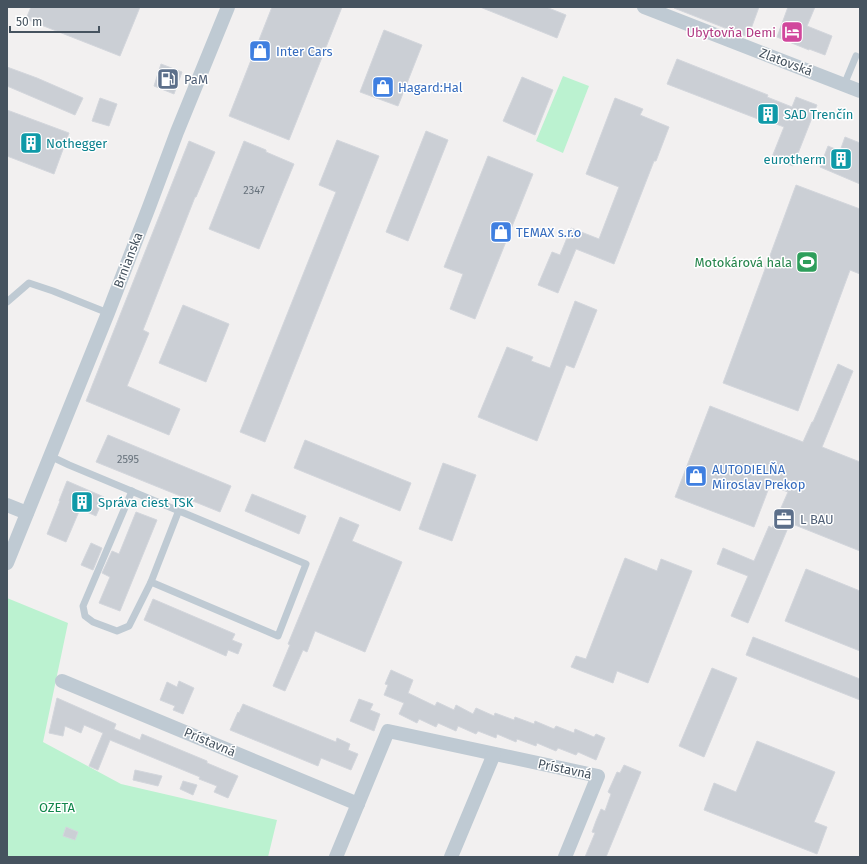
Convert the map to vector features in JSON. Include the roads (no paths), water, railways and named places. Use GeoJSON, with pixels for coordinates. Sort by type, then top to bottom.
{"type":"FeatureCollection","features":[{"type":"Feature","properties":{"kind":"street","name":"Brnianska"},"geometry":{"type":"LineString","coordinates":[[7,563],[108,313],[177,132],[228,7]]}},
{"type":"Feature","properties":{"kind":"street","name":"Zlatovská"},"geometry":{"type":"LineString","coordinates":[[644,7],[860,91]]}},
{"type":"Feature","properties":{"kind":"street"},"geometry":{"type":"LineString","coordinates":[[7,505],[27,513]]}},
{"type":"Feature","properties":{"kind":"street","name":"Prístavná"},"geometry":{"type":"LineString","coordinates":[[62,681],[358,804]]}},
{"type":"Feature","properties":{"kind":"street","name":"Prístavná"},"geometry":{"type":"LineString","coordinates":[[336,857],[388,731],[598,776],[565,857]]}},
{"type":"Feature","properties":{"kind":"street"},"geometry":{"type":"LineString","coordinates":[[451,857],[494,754]]}},
{"type":"Feature","properties":{"kind":"lane"},"geometry":{"type":"LineString","coordinates":[[844,85],[856,56]]}},
{"type":"Feature","properties":{"kind":"lane"},"geometry":{"type":"LineString","coordinates":[[7,302],[29,283],[108,313]]}},
{"type":"Feature","properties":{"kind":"lane"},"geometry":{"type":"LineString","coordinates":[[50,456],[306,564],[278,636],[151,582]]}},
{"type":"Feature","properties":{"kind":"lane"},"geometry":{"type":"LineString","coordinates":[[132,491],[82,606],[85,616],[93,622],[117,631],[129,626],[151,582],[179,510]]}},
{"type":"Feature","properties":{"kind":"place","name":"Ubytovňa Demi"},"geometry":{"type":"Point","coordinates":[792,32]}},
{"type":"Feature","properties":{"kind":"place","name":"Inter Cars"},"geometry":{"type":"Point","coordinates":[260,51]}},
{"type":"Feature","properties":{"kind":"place","name":"PaM"},"geometry":{"type":"Point","coordinates":[168,79]}},
{"type":"Feature","properties":{"kind":"place","name":"Hagard:Hal"},"geometry":{"type":"Point","coordinates":[383,87]}},
{"type":"Feature","properties":{"kind":"place","name":"SAD Trenčín"},"geometry":{"type":"Point","coordinates":[768,114]}},
{"type":"Feature","properties":{"kind":"place","name":"Nothegger"},"geometry":{"type":"Point","coordinates":[31,143]}},
{"type":"Feature","properties":{"kind":"place","name":"eurotherm"},"geometry":{"type":"Point","coordinates":[841,159]}},
{"type":"Feature","properties":{"kind":"place","name":"TEMAX s.r.o"},"geometry":{"type":"Point","coordinates":[501,232]}},
{"type":"Feature","properties":{"kind":"place","name":"Motokárová hala"},"geometry":{"type":"Point","coordinates":[807,262]}},
{"type":"Feature","properties":{"kind":"place","name":"AUTODIELŇA Miroslav Prekop"},"geometry":{"type":"Point","coordinates":[696,476]}},
{"type":"Feature","properties":{"kind":"place","name":"Správa ciest TSK"},"geometry":{"type":"Point","coordinates":[82,502]}},
{"type":"Feature","properties":{"kind":"place","name":"L BAU"},"geometry":{"type":"Point","coordinates":[784,519]}},
{"type":"Feature","properties":{"kind":"park label","name":"OZETA"},"geometry":{"type":"Point","coordinates":[57,807]}}]}
